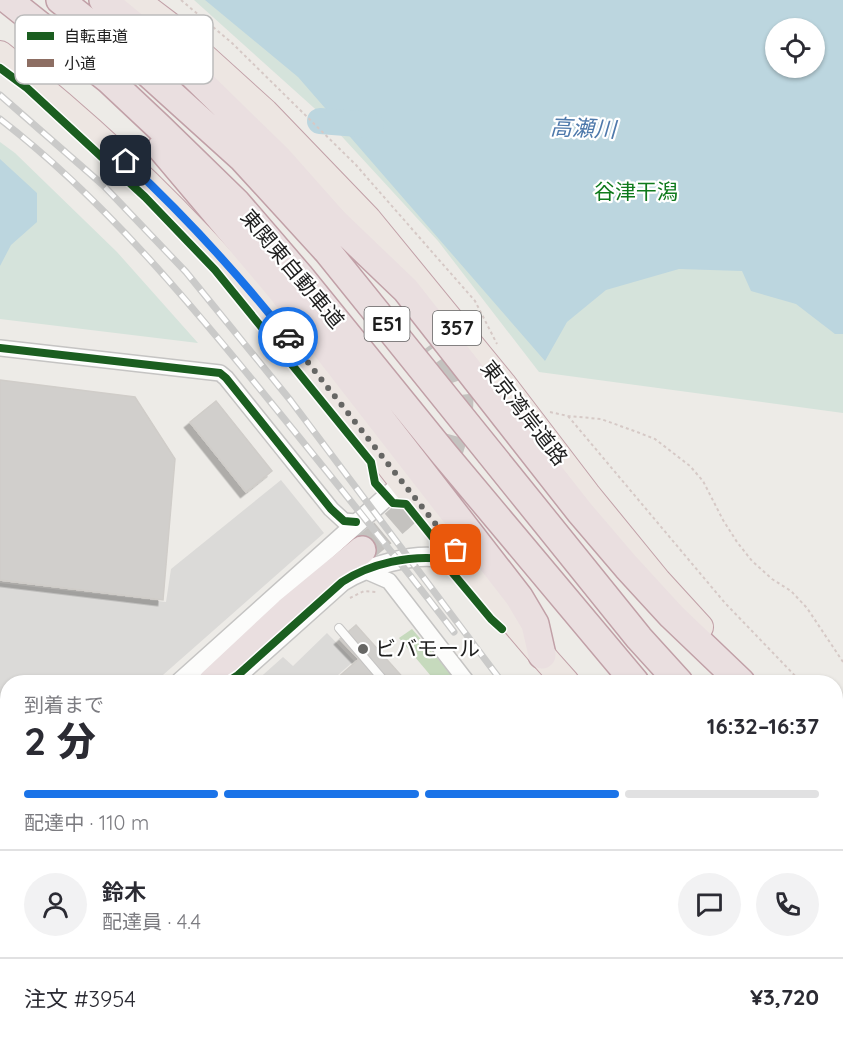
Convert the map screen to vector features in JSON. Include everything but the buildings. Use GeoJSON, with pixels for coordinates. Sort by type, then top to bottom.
{"type":"FeatureCollection","features":[{"type":"Feature","properties":{"kind":"highway","name":"東関東自動車道"},"geometry":{"type":"LineString","coordinates":[[8,0],[27,15]]}},
{"type":"Feature","properties":{"kind":"highway","name":"東関東自動車道"},"geometry":{"type":"LineString","coordinates":[[60,0],[79,15]]}},
{"type":"Feature","properties":{"kind":"highway"},"geometry":{"type":"LineString","coordinates":[[103,0],[121,15]]}},
{"type":"Feature","properties":{"kind":"highway","name":"東京湾岸道路"},"geometry":{"type":"LineString","coordinates":[[136,0],[156,15]]}},
{"type":"Feature","properties":{"kind":"highway"},"geometry":{"type":"LineString","coordinates":[[0,5],[15,17]]}},
{"type":"Feature","properties":{"kind":"highway"},"geometry":{"type":"LineString","coordinates":[[0,54],[15,66]]}},
{"type":"Feature","properties":{"kind":"highway","name":"東京湾岸道路"},"geometry":{"type":"LineString","coordinates":[[213,65],[265,112],[368,219],[503,384],[587,494],[658,580],[746,675]]}},
{"type":"Feature","properties":{"kind":"highway"},"geometry":{"type":"LineString","coordinates":[[36,84],[94,132],[165,198],[273,318],[510,617],[560,675]]}},
{"type":"Feature","properties":{"kind":"highway"},"geometry":{"type":"LineString","coordinates":[[96,84],[122,107],[158,145],[280,289],[519,597],[535,624],[542,655]]}},
{"type":"Feature","properties":{"kind":"highway","name":"東関東自動車道"},"geometry":{"type":"LineString","coordinates":[[114,84],[237,203],[629,675]]}},
{"type":"Feature","properties":{"kind":"highway","name":"東関東自動車道"},"geometry":{"type":"LineString","coordinates":[[160,84],[242,158],[328,252],[639,638],[673,675]]}},
{"type":"Feature","properties":{"kind":"highway"},"geometry":{"type":"LineString","coordinates":[[202,84],[279,159],[398,297],[433,343]]}},
{"type":"Feature","properties":{"kind":"highway"},"geometry":{"type":"LineString","coordinates":[[334,221],[406,290],[580,512],[627,567],[672,616],[734,675]]}},
{"type":"Feature","properties":{"kind":"highway"},"geometry":{"type":"LineString","coordinates":[[391,433],[409,465],[403,482]]}},
{"type":"Feature","properties":{"kind":"highway"},"geometry":{"type":"LineString","coordinates":[[220,675],[288,612],[364,560]]}},
{"type":"Feature","properties":{"kind":"street"},"geometry":{"type":"LineString","coordinates":[[0,348],[213,372],[226,378],[331,509],[344,521],[356,522]]}},
{"type":"Feature","properties":{"kind":"street"},"geometry":{"type":"LineString","coordinates":[[188,675],[403,482]]}},
{"type":"Feature","properties":{"kind":"street"},"geometry":{"type":"LineString","coordinates":[[331,509],[338,525],[338,531],[331,546]]}},
{"type":"Feature","properties":{"kind":"street"},"geometry":{"type":"LineString","coordinates":[[405,559],[399,570],[398,584],[411,610]]}},
{"type":"Feature","properties":{"kind":"street"},"geometry":{"type":"LineString","coordinates":[[236,675],[254,662],[364,560],[445,559],[456,565],[483,601],[492,609],[510,617]]}},
{"type":"Feature","properties":{"kind":"street"},"geometry":{"type":"LineString","coordinates":[[364,560],[389,581],[462,675]]}},
{"type":"Feature","properties":{"kind":"lane"},"geometry":{"type":"LineString","coordinates":[[339,628],[379,675]]}},
{"type":"Feature","properties":{"kind":"path"},"geometry":{"type":"LineString","coordinates":[[182,0],[199,15]]}},
{"type":"Feature","properties":{"kind":"path"},"geometry":{"type":"LineString","coordinates":[[213,27],[356,165],[475,301],[500,349]]}},
{"type":"Feature","properties":{"kind":"path"},"geometry":{"type":"LineString","coordinates":[[548,411],[568,416],[601,419],[637,432],[655,439],[690,466],[703,481],[737,542],[752,561],[772,579],[791,591],[807,608],[843,662]]}},
{"type":"Feature","properties":{"kind":"path"},"geometry":{"type":"LineString","coordinates":[[568,416],[725,603],[794,675]]}},
{"type":"Feature","properties":{"kind":"shaded area"},"geometry":{"type":"Polygon","coordinates":[[[281,480],[324,533],[163,675],[0,675],[0,583],[166,602],[171,569],[281,480]]]}},
{"type":"Feature","properties":{"kind":"shaded area"},"geometry":{"type":"Polygon","coordinates":[[[327,633],[354,661],[338,675],[263,675],[283,657],[293,666],[327,633]]]}},
{"type":"Feature","properties":{"kind":"green space","name":"谷津干潟"},"geometry":{"type":"Polygon","coordinates":[[[194,0],[843,0],[843,413],[539,372],[438,241],[323,116],[194,0]]]}},
{"type":"Feature","properties":{"kind":"green space"},"geometry":{"type":"Polygon","coordinates":[[[0,142],[15,153],[117,252],[198,343],[0,319],[0,142]]]}},
{"type":"Feature","properties":{"kind":"green space"},"geometry":{"type":"Polygon","coordinates":[[[412,629],[452,675],[430,675],[399,638],[412,629]]]}},
{"type":"Feature","properties":{"kind":"water","name":"谷津干潟"},"geometry":{"type":"Polygon","coordinates":[[[205,0],[843,0],[843,334],[835,334],[796,304],[751,291],[742,271],[679,269],[606,290],[567,322],[545,361],[298,77],[205,0]]]}},
{"type":"Feature","properties":{"kind":"water"},"geometry":{"type":"Polygon","coordinates":[[[0,159],[37,193],[37,222],[11,245],[0,266],[0,159]]]}},
{"type":"Feature","properties":{"kind":"waterway","name":"高瀬川"},"geometry":{"type":"LineString","coordinates":[[320,121],[371,125]]}},
{"type":"Feature","properties":{"kind":"tunnel"},"geometry":{"type":"LineString","coordinates":[[362,550],[421,498],[442,467],[450,449],[459,413],[459,393],[451,370],[433,343]]}},
{"type":"Feature","properties":{"kind":"railway"},"geometry":{"type":"LineString","coordinates":[[0,95],[103,185],[186,272],[291,401],[497,675]]}},
{"type":"Feature","properties":{"kind":"railway"},"geometry":{"type":"LineString","coordinates":[[0,119],[75,183],[177,291],[319,461],[454,632]]}},
{"type":"Feature","properties":{"kind":"cycle path"},"geometry":{"type":"LineString","coordinates":[[0,68],[15,79]]}},
{"type":"Feature","properties":{"kind":"cycle path"},"geometry":{"type":"LineString","coordinates":[[22,84],[145,197],[215,270],[371,462],[375,483],[393,503],[406,504],[434,539],[435,563],[451,571],[502,629]]}},
{"type":"Feature","properties":{"kind":"cycle path"},"geometry":{"type":"LineString","coordinates":[[0,348],[220,373],[331,509],[344,521],[356,522]]}},
{"type":"Feature","properties":{"kind":"cycle path"},"geometry":{"type":"LineString","coordinates":[[238,675],[342,582],[353,575],[391,562],[418,558],[444,559]]}},
{"type":"Feature","properties":{"kind":"way so far"},"geometry":{"type":"LineString","coordinates":[[288,337],[456,550]]}},
{"type":"Feature","properties":{"kind":"place","name":"ビバモール"},"geometry":{"type":"Point","coordinates":[363,649]}},
{"type":"Feature","properties":{"kind":"route"},"geometry":{"type":"LineString","coordinates":[[126,161],[157,190],[288,337]]}}]}
